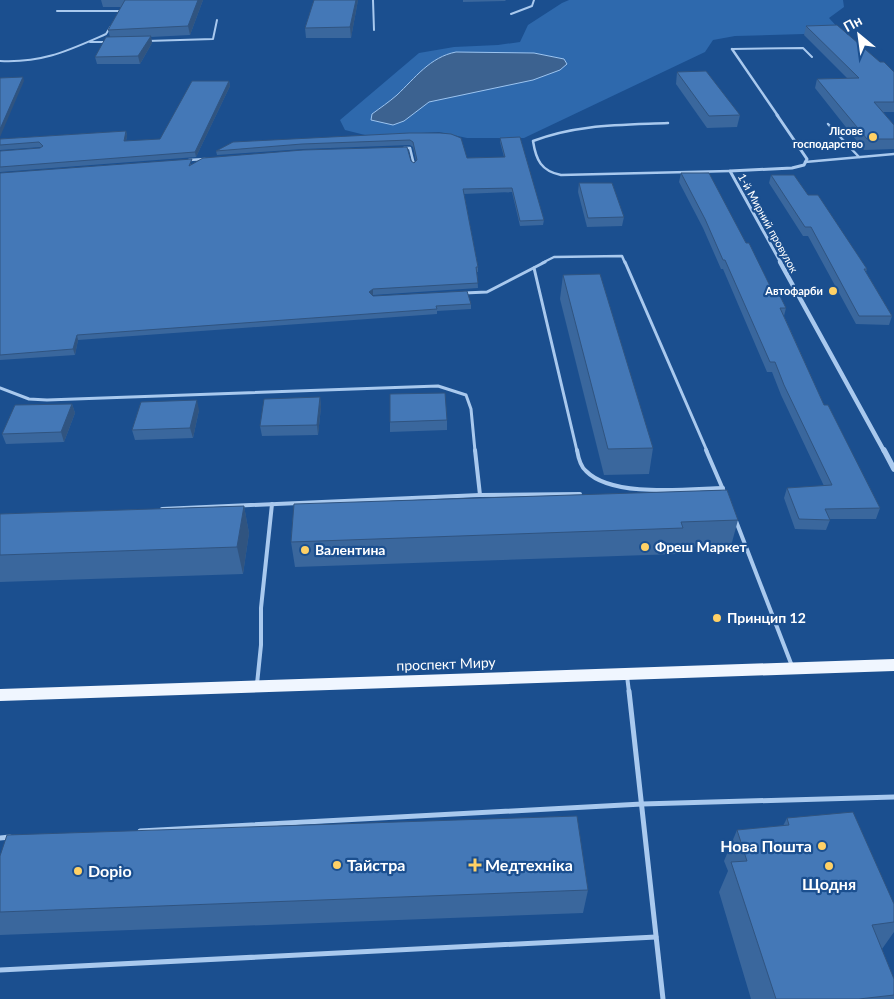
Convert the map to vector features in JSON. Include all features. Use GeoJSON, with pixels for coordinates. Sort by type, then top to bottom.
{"type":"FeatureCollection","features":[{"type":"Feature","properties":{"kind":"main road","name":"проспект Миру"},"geometry":{"type":"LineString","coordinates":[[0,695],[894,665]]}},
{"type":"Feature","properties":{"kind":"street"},"geometry":{"type":"LineString","coordinates":[[732,49],[807,158],[805,162]]}},
{"type":"Feature","properties":{"kind":"street","name":"1-й Мирний провулок"},"geometry":{"type":"LineString","coordinates":[[805,162],[804,165],[792,168],[730,171],[894,469]]}},
{"type":"Feature","properties":{"kind":"lane"},"geometry":{"type":"LineString","coordinates":[[373,0],[374,30]]}},
{"type":"Feature","properties":{"kind":"lane"},"geometry":{"type":"LineString","coordinates":[[511,14],[532,6],[534,0]]}},
{"type":"Feature","properties":{"kind":"lane"},"geometry":{"type":"LineString","coordinates":[[0,61],[32,61],[88,42],[106,34],[120,11],[57,11]]}},
{"type":"Feature","properties":{"kind":"lane"},"geometry":{"type":"LineString","coordinates":[[146,41],[213,39],[217,20]]}},
{"type":"Feature","properties":{"kind":"lane"},"geometry":{"type":"LineString","coordinates":[[88,42],[117,42]]}},
{"type":"Feature","properties":{"kind":"lane"},"geometry":{"type":"LineString","coordinates":[[732,49],[803,48],[812,57]]}},
{"type":"Feature","properties":{"kind":"lane"},"geometry":{"type":"LineString","coordinates":[[668,123],[580,127],[557,131],[533,141],[534,152],[538,162],[544,169],[551,174],[561,175],[730,171]]}},
{"type":"Feature","properties":{"kind":"lane"},"geometry":{"type":"LineString","coordinates":[[828,124],[858,158]]}},
{"type":"Feature","properties":{"kind":"lane"},"geometry":{"type":"LineString","coordinates":[[400,148],[410,148],[414,165]]}},
{"type":"Feature","properties":{"kind":"lane"},"geometry":{"type":"LineString","coordinates":[[805,162],[894,154]]}},
{"type":"Feature","properties":{"kind":"lane"},"geometry":{"type":"LineString","coordinates":[[189,160],[208,159]]}},
{"type":"Feature","properties":{"kind":"lane"},"geometry":{"type":"LineString","coordinates":[[458,293],[487,292],[554,257],[622,256],[727,498]]}},
{"type":"Feature","properties":{"kind":"lane"},"geometry":{"type":"LineString","coordinates":[[534,268],[578,456],[585,471],[596,478],[620,487],[647,491],[723,488]]}},
{"type":"Feature","properties":{"kind":"lane"},"geometry":{"type":"LineString","coordinates":[[0,388],[29,399],[47,400],[438,386],[448,388],[466,395],[470,408],[480,495]]}},
{"type":"Feature","properties":{"kind":"lane"},"geometry":{"type":"LineString","coordinates":[[156,509],[480,495],[580,494]]}},
{"type":"Feature","properties":{"kind":"lane"},"geometry":{"type":"LineString","coordinates":[[257,686],[261,645],[261,608],[272,504]]}},
{"type":"Feature","properties":{"kind":"lane"},"geometry":{"type":"LineString","coordinates":[[734,516],[793,668]]}},
{"type":"Feature","properties":{"kind":"lane"},"geometry":{"type":"LineString","coordinates":[[626,674],[663,999]]}},
{"type":"Feature","properties":{"kind":"lane"},"geometry":{"type":"LineString","coordinates":[[128,831],[642,804],[894,798]]}},
{"type":"Feature","properties":{"kind":"lane"},"geometry":{"type":"LineString","coordinates":[[0,838],[20,837]]}},
{"type":"Feature","properties":{"kind":"lane"},"geometry":{"type":"LineString","coordinates":[[0,970],[656,937]]}},
{"type":"Feature","properties":{"kind":"shaded area"},"geometry":{"type":"Polygon","coordinates":[[[569,0],[843,0],[844,7],[829,18],[841,31],[837,33],[735,36],[713,40],[705,52],[524,138],[467,138],[439,132],[369,136],[345,130],[340,120],[419,53],[454,47],[520,42],[528,25],[569,0]]]}},
{"type":"Feature","properties":{"kind":"shaded area"},"geometry":{"type":"Polygon","coordinates":[[[456,52],[534,53],[564,59],[567,64],[560,70],[533,80],[429,102],[404,121],[393,125],[371,120],[372,114],[397,95],[431,63],[438,58],[456,52]]]}},
{"type":"Feature","properties":{"kind":"building"},"geometry":{"type":"Polygon","coordinates":[[[125,0],[198,0],[188,26],[108,30],[125,0]]]}},
{"type":"Feature","properties":{"kind":"building"},"geometry":{"type":"Polygon","coordinates":[[[314,0],[356,0],[350,27],[305,28],[314,0]]]}},
{"type":"Feature","properties":{"kind":"building"},"geometry":{"type":"Polygon","coordinates":[[[837,25],[894,72],[894,102],[874,102],[894,125],[894,139],[867,139],[817,79],[859,78],[806,26],[837,25]]]}},
{"type":"Feature","properties":{"kind":"building"},"geometry":{"type":"Polygon","coordinates":[[[151,36],[138,56],[95,57],[106,37],[151,36]]]}},
{"type":"Feature","properties":{"kind":"building"},"geometry":{"type":"Polygon","coordinates":[[[706,71],[740,115],[709,116],[677,72],[706,71]]]}},
{"type":"Feature","properties":{"kind":"building"},"geometry":{"type":"Polygon","coordinates":[[[23,77],[0,129],[0,78],[23,77]]]}},
{"type":"Feature","properties":{"kind":"building"},"geometry":{"type":"Polygon","coordinates":[[[192,81],[229,81],[195,152],[0,167],[0,151],[40,148],[43,146],[39,142],[0,145],[0,139],[126,131],[124,141],[160,139],[192,81]]]}},
{"type":"Feature","properties":{"kind":"building"},"geometry":{"type":"Polygon","coordinates":[[[409,133],[451,134],[461,138],[467,158],[505,157],[500,138],[520,137],[544,220],[520,221],[512,188],[463,189],[478,267],[476,267],[478,283],[373,289],[369,292],[373,296],[467,291],[471,304],[436,306],[437,309],[77,335],[73,349],[0,355],[0,173],[192,159],[189,166],[203,158],[303,150],[407,147],[411,161],[414,163],[417,160],[413,142],[410,140],[302,144],[216,151],[233,142],[409,133]]]}},
{"type":"Feature","properties":{"kind":"building"},"geometry":{"type":"Polygon","coordinates":[[[681,173],[709,173],[746,243],[749,243],[771,288],[776,288],[786,308],[780,308],[824,405],[828,405],[880,508],[825,509],[830,520],[799,519],[787,488],[832,485],[784,385],[775,362],[770,362],[725,260],[723,260],[705,219],[681,173]]]}},
{"type":"Feature","properties":{"kind":"building"},"geometry":{"type":"Polygon","coordinates":[[[771,175],[794,175],[808,195],[818,195],[867,269],[864,269],[892,316],[859,316],[811,227],[805,227],[771,175]]]}},
{"type":"Feature","properties":{"kind":"building"},"geometry":{"type":"Polygon","coordinates":[[[579,183],[612,183],[624,217],[588,218],[579,183]]]}},
{"type":"Feature","properties":{"kind":"building"},"geometry":{"type":"Polygon","coordinates":[[[600,274],[653,448],[608,449],[563,275],[600,274]]]}},
{"type":"Feature","properties":{"kind":"building"},"geometry":{"type":"Polygon","coordinates":[[[445,393],[447,420],[390,422],[390,394],[445,393]]]}},
{"type":"Feature","properties":{"kind":"building"},"geometry":{"type":"Polygon","coordinates":[[[320,397],[317,425],[260,426],[264,399],[320,397]]]}},
{"type":"Feature","properties":{"kind":"building"},"geometry":{"type":"Polygon","coordinates":[[[197,400],[190,428],[132,430],[141,402],[197,400]]]}},
{"type":"Feature","properties":{"kind":"building"},"geometry":{"type":"Polygon","coordinates":[[[72,404],[61,432],[2,434],[15,405],[72,404]]]}},
{"type":"Feature","properties":{"kind":"building"},"geometry":{"type":"Polygon","coordinates":[[[727,490],[738,520],[681,522],[683,528],[291,542],[294,504],[727,490]]]}},
{"type":"Feature","properties":{"kind":"building"},"geometry":{"type":"Polygon","coordinates":[[[244,506],[237,547],[0,555],[0,514],[244,506]]]}},
{"type":"Feature","properties":{"kind":"building"},"geometry":{"type":"Polygon","coordinates":[[[853,812],[894,904],[894,922],[872,925],[894,979],[894,995],[859,999],[776,999],[731,862],[747,861],[737,830],[789,825],[787,818],[853,812]]]}},
{"type":"Feature","properties":{"kind":"building"},"geometry":{"type":"Polygon","coordinates":[[[577,816],[588,890],[0,912],[0,856],[7,835],[577,816]]]}},
{"type":"Feature","properties":{"kind":"place","name":"Лісове господарство"},"geometry":{"type":"Point","coordinates":[873,137]}},
{"type":"Feature","properties":{"kind":"place","name":"Автофарби"},"geometry":{"type":"Point","coordinates":[833,291]}},
{"type":"Feature","properties":{"kind":"place","name":"Фреш Маркет"},"geometry":{"type":"Point","coordinates":[645,547]}},
{"type":"Feature","properties":{"kind":"place","name":"Валентина"},"geometry":{"type":"Point","coordinates":[305,550]}},
{"type":"Feature","properties":{"kind":"place","name":"Принцип 12"},"geometry":{"type":"Point","coordinates":[717,618]}},
{"type":"Feature","properties":{"kind":"place","name":"Нова Пошта"},"geometry":{"type":"Point","coordinates":[822,846]}},
{"type":"Feature","properties":{"kind":"place","name":"Тайстра"},"geometry":{"type":"Point","coordinates":[337,865]}},
{"type":"Feature","properties":{"kind":"place","name":"Медтехніка"},"geometry":{"type":"Point","coordinates":[475,865]}},
{"type":"Feature","properties":{"kind":"place","name":"Щодня"},"geometry":{"type":"Point","coordinates":[829,866]}},
{"type":"Feature","properties":{"kind":"place","name":"Dopio"},"geometry":{"type":"Point","coordinates":[78,871]}}]}
